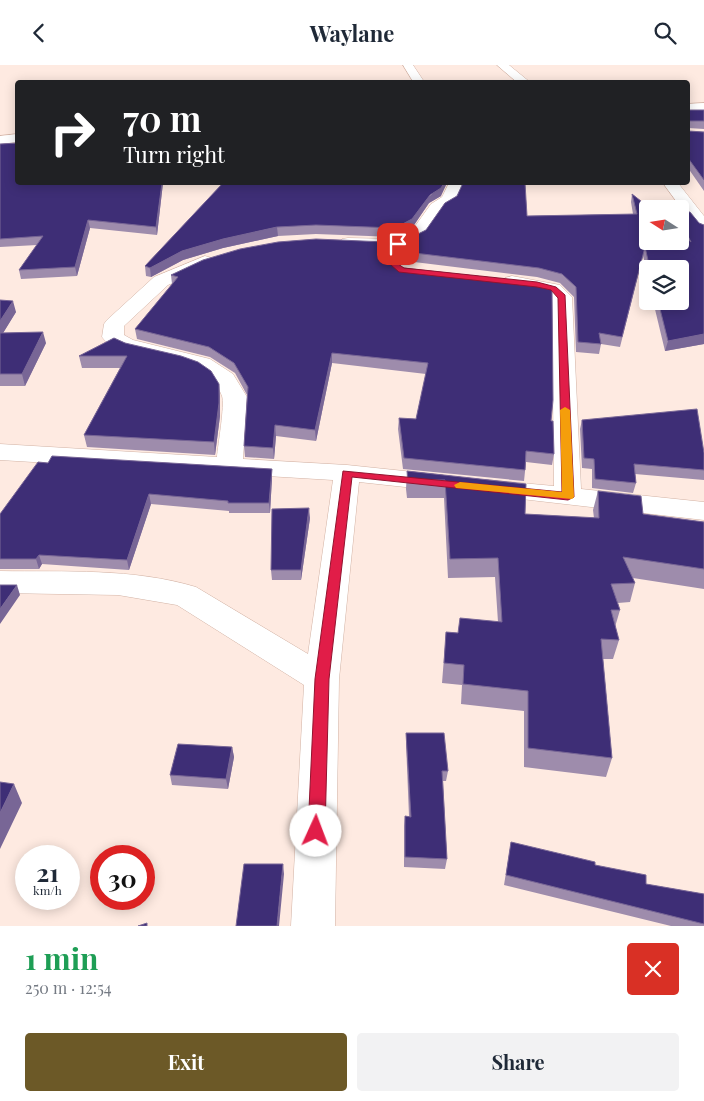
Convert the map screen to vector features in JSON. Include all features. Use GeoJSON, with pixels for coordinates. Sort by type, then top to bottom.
{"type":"FeatureCollection","features":[{"type":"Feature","properties":{"kind":"street"},"geometry":{"type":"LineString","coordinates":[[408,65],[418,80]]}},
{"type":"Feature","properties":{"kind":"street"},"geometry":{"type":"LineString","coordinates":[[502,65],[522,80]]}},
{"type":"Feature","properties":{"kind":"street"},"geometry":{"type":"LineString","coordinates":[[690,107],[704,107]]}},
{"type":"Feature","properties":{"kind":"street"},"geometry":{"type":"LineString","coordinates":[[0,140],[15,139]]}},
{"type":"Feature","properties":{"kind":"street"},"geometry":{"type":"LineString","coordinates":[[326,242],[396,255],[419,233],[436,207],[448,200],[455,185]]}},
{"type":"Feature","properties":{"kind":"street"},"geometry":{"type":"LineString","coordinates":[[672,185],[704,227]]}},
{"type":"Feature","properties":{"kind":"street"},"geometry":{"type":"LineString","coordinates":[[222,256],[191,266],[161,281],[114,324],[112,337],[125,345],[202,364],[225,379],[235,397],[229,466]]}},
{"type":"Feature","properties":{"kind":"street"},"geometry":{"type":"LineString","coordinates":[[490,280],[537,285],[553,289],[562,297],[568,497]]}},
{"type":"Feature","properties":{"kind":"street"},"geometry":{"type":"LineString","coordinates":[[0,452],[347,473],[704,511]]}},
{"type":"Feature","properties":{"kind":"street"},"geometry":{"type":"LineString","coordinates":[[313,926],[322,679],[347,473]]}},
{"type":"Feature","properties":{"kind":"street"},"geometry":{"type":"LineString","coordinates":[[0,582],[118,584],[185,595],[322,679]]}},
{"type":"Feature","properties":{"kind":"building"},"geometry":{"type":"Polygon","coordinates":[[[690,110],[704,110],[704,121],[690,121],[690,110]]]}},
{"type":"Feature","properties":{"kind":"building"},"geometry":{"type":"Polygon","coordinates":[[[690,131],[704,132],[704,180],[690,161],[690,131]]]}},
{"type":"Feature","properties":{"kind":"building"},"geometry":{"type":"Polygon","coordinates":[[[15,143],[15,185],[162,185],[156,227],[88,220],[75,267],[19,270],[43,236],[0,239],[0,144],[15,143]]]}},
{"type":"Feature","properties":{"kind":"building"},"geometry":{"type":"Polygon","coordinates":[[[221,185],[443,185],[430,195],[412,219],[395,228],[316,225],[277,227],[223,239],[182,251],[150,268],[145,266],[221,185]]]}},
{"type":"Feature","properties":{"kind":"building"},"geometry":{"type":"Polygon","coordinates":[[[462,185],[525,185],[527,216],[637,214],[632,194],[640,200],[639,250],[644,250],[642,260],[639,260],[639,270],[622,337],[599,333],[601,344],[578,342],[576,287],[562,274],[539,268],[406,252],[408,239],[426,230],[445,203],[457,196],[462,185]]]}},
{"type":"Feature","properties":{"kind":"building"},"geometry":{"type":"Polygon","coordinates":[[[689,212],[699,223],[704,225],[704,334],[668,341],[660,310],[689,310],[689,260],[648,260],[646,250],[689,250],[689,240],[691,242],[689,238],[689,212]]]}},
{"type":"Feature","properties":{"kind":"building"},"geometry":{"type":"Polygon","coordinates":[[[316,239],[386,242],[384,257],[394,267],[538,283],[546,285],[552,290],[553,400],[551,421],[553,421],[554,454],[526,451],[525,470],[404,458],[399,418],[416,419],[428,363],[332,353],[315,430],[275,425],[273,448],[244,446],[248,387],[234,363],[209,347],[135,329],[178,277],[171,275],[203,260],[240,249],[278,242],[316,239]]]}},
{"type":"Feature","properties":{"kind":"building"},"geometry":{"type":"Polygon","coordinates":[[[0,300],[13,301],[0,321],[0,300]]]}},
{"type":"Feature","properties":{"kind":"building"},"geometry":{"type":"Polygon","coordinates":[[[43,332],[22,374],[0,374],[0,333],[43,332]]]}},
{"type":"Feature","properties":{"kind":"building"},"geometry":{"type":"Polygon","coordinates":[[[114,338],[125,343],[181,356],[198,362],[211,371],[219,384],[219,403],[214,442],[84,435],[127,356],[79,356],[114,338]]]}},
{"type":"Feature","properties":{"kind":"building"},"geometry":{"type":"Polygon","coordinates":[[[697,409],[704,453],[704,470],[634,464],[636,483],[595,479],[594,459],[584,458],[582,420],[697,409]]]}},
{"type":"Feature","properties":{"kind":"building"},"geometry":{"type":"Polygon","coordinates":[[[52,456],[272,469],[269,503],[228,503],[228,501],[149,494],[127,560],[39,555],[36,559],[0,559],[0,514],[38,462],[48,463],[52,456]]]}},
{"type":"Feature","properties":{"kind":"building"},"geometry":{"type":"Polygon","coordinates":[[[407,471],[526,484],[525,514],[599,518],[598,491],[641,496],[643,514],[704,522],[704,569],[623,557],[635,583],[611,584],[620,610],[611,610],[619,640],[601,639],[612,758],[528,748],[528,691],[463,684],[464,665],[444,663],[446,632],[458,633],[460,618],[502,622],[498,558],[450,559],[445,480],[408,480],[407,471]]]}},
{"type":"Feature","properties":{"kind":"building"},"geometry":{"type":"Polygon","coordinates":[[[309,508],[301,570],[271,570],[272,509],[309,508]]]}},
{"type":"Feature","properties":{"kind":"building"},"geometry":{"type":"Polygon","coordinates":[[[0,585],[17,585],[0,609],[0,585]]]}},
{"type":"Feature","properties":{"kind":"building"},"geometry":{"type":"Polygon","coordinates":[[[406,733],[444,733],[448,771],[442,771],[447,859],[405,857],[405,816],[411,817],[406,733]]]}},
{"type":"Feature","properties":{"kind":"building"},"geometry":{"type":"Polygon","coordinates":[[[178,744],[232,747],[226,779],[170,775],[178,744]]]}},
{"type":"Feature","properties":{"kind":"building"},"geometry":{"type":"Polygon","coordinates":[[[0,782],[14,784],[0,813],[0,782]]]}},
{"type":"Feature","properties":{"kind":"building"},"geometry":{"type":"Polygon","coordinates":[[[511,842],[595,862],[595,865],[646,875],[646,884],[704,894],[704,924],[506,875],[511,842]]]}},
{"type":"Feature","properties":{"kind":"building"},"geometry":{"type":"Polygon","coordinates":[[[244,864],[283,864],[277,926],[236,926],[244,864]]]}},
{"type":"Feature","properties":{"kind":"slow traffic"},"geometry":{"type":"LineString","coordinates":[[460,485],[568,497],[565,410]]}},
{"type":"Feature","properties":{"kind":"route"},"geometry":{"type":"LineString","coordinates":[[316,831],[322,679],[347,473],[568,497],[562,297],[553,289],[537,285],[402,270],[394,265],[398,244]]}}]}
